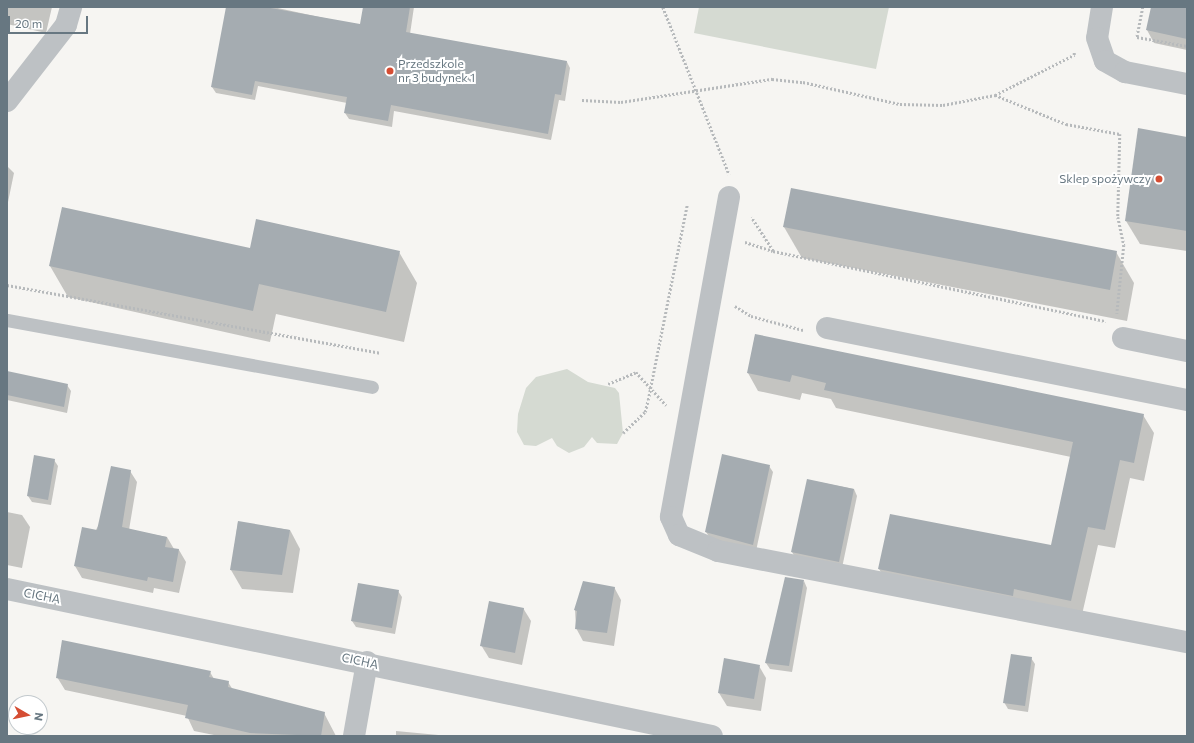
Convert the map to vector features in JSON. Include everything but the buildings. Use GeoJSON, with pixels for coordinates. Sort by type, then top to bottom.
{"type":"FeatureCollection","features":[{"type":"Feature","properties":{"kind":"street"},"geometry":{"type":"LineString","coordinates":[[7,101],[66,25],[70,7]]}},
{"type":"Feature","properties":{"kind":"street"},"geometry":{"type":"LineString","coordinates":[[1102,7],[1097,38],[1105,61],[1125,72],[1187,84]]}},
{"type":"Feature","properties":{"kind":"street"},"geometry":{"type":"LineString","coordinates":[[731,190],[671,517],[679,536],[718,551],[1187,642]]}},
{"type":"Feature","properties":{"kind":"street"},"geometry":{"type":"LineString","coordinates":[[827,328],[1187,400]]}},
{"type":"Feature","properties":{"kind":"street"},"geometry":{"type":"LineString","coordinates":[[1119,330],[1187,351]]}},
{"type":"Feature","properties":{"kind":"street","name":"CICHA"},"geometry":{"type":"LineString","coordinates":[[7,589],[367,662],[712,736]]}},
{"type":"Feature","properties":{"kind":"street"},"geometry":{"type":"LineString","coordinates":[[354,736],[367,662]]}},
{"type":"Feature","properties":{"kind":"lane"},"geometry":{"type":"LineString","coordinates":[[7,320],[372,387]]}},
{"type":"Feature","properties":{"kind":"path"},"geometry":{"type":"LineString","coordinates":[[663,7],[731,190],[742,203],[773,251]]}},
{"type":"Feature","properties":{"kind":"path"},"geometry":{"type":"LineString","coordinates":[[1143,7],[1137,37],[1187,46]]}},
{"type":"Feature","properties":{"kind":"path"},"geometry":{"type":"LineString","coordinates":[[582,100],[621,102],[772,79],[803,82],[900,104],[943,105],[995,95],[1074,55],[1075,48]]}},
{"type":"Feature","properties":{"kind":"path"},"geometry":{"type":"LineString","coordinates":[[723,235],[773,251],[1119,330],[1124,245],[1118,217],[1120,134],[1066,124],[995,95]]}},
{"type":"Feature","properties":{"kind":"path"},"geometry":{"type":"LineString","coordinates":[[623,433],[645,412],[687,204]]}},
{"type":"Feature","properties":{"kind":"path"},"geometry":{"type":"LineString","coordinates":[[7,285],[380,353]]}},
{"type":"Feature","properties":{"kind":"path"},"geometry":{"type":"LineString","coordinates":[[608,384],[636,372],[687,427]]}},
{"type":"Feature","properties":{"kind":"shaded area"},"geometry":{"type":"Polygon","coordinates":[[[699,7],[889,7],[876,69],[694,33],[699,7]]]}},
{"type":"Feature","properties":{"kind":"shaded area"},"geometry":{"type":"Polygon","coordinates":[[[567,369],[588,382],[615,388],[619,393],[623,433],[617,444],[597,443],[592,437],[584,447],[569,453],[557,446],[552,438],[536,446],[524,445],[517,432],[518,414],[526,388],[536,377],[567,369]]]}},
{"type":"Feature","properties":{"kind":"place","name":"Przedszkole nr 3 budynek 1"},"geometry":{"type":"Point","coordinates":[390,71]}},
{"type":"Feature","properties":{"kind":"place","name":"Sklep spożywczy"},"geometry":{"type":"Point","coordinates":[1159,179]}}]}
